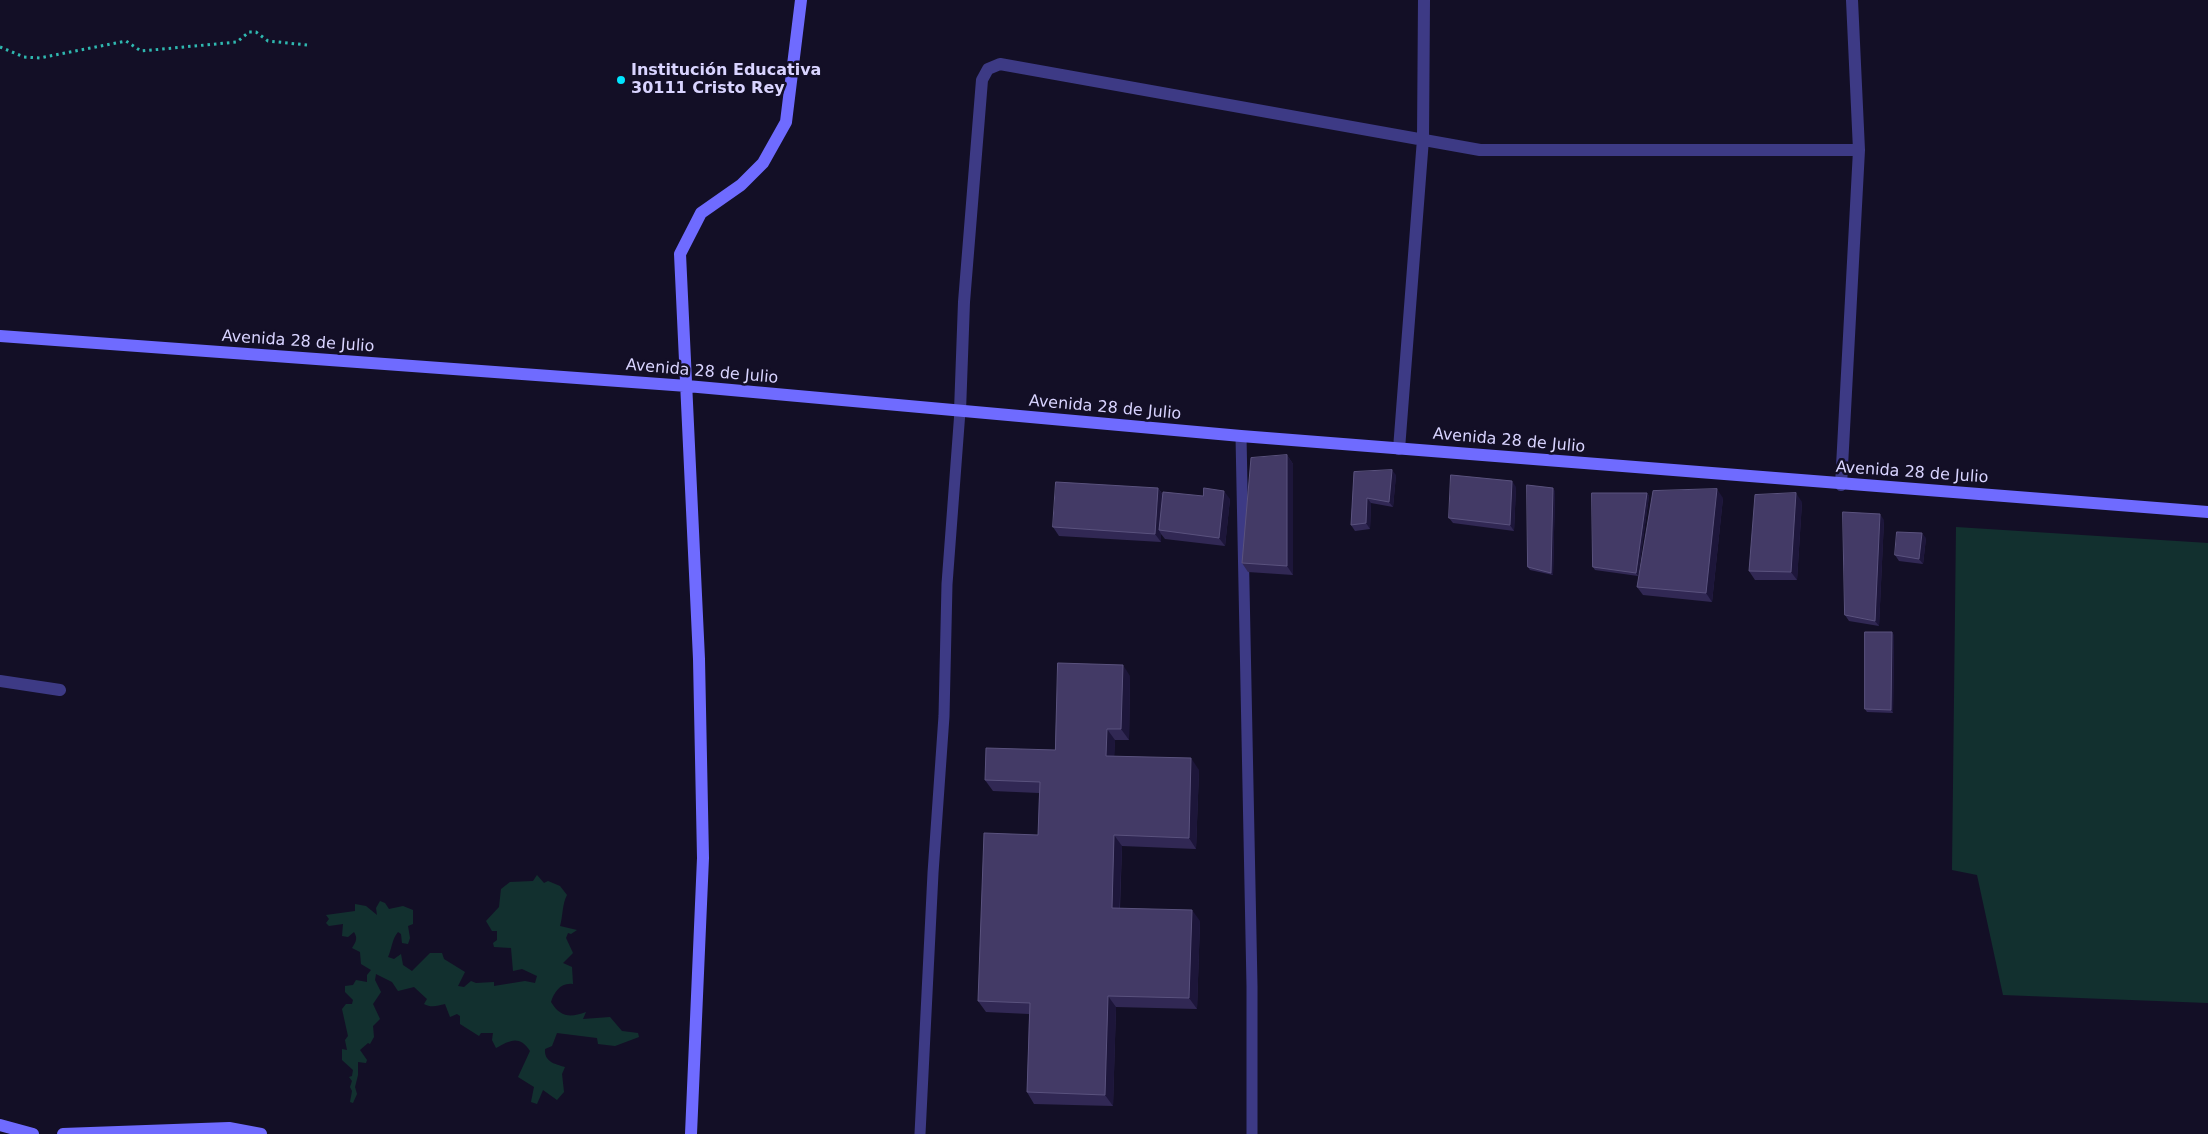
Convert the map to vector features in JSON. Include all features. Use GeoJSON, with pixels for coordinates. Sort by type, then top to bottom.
{"type":"FeatureCollection","features":[{"type":"Feature","properties":{"kind":"street"},"geometry":{"type":"LineString","coordinates":[[692,1134],[703,858],[699,659],[680,254],[701,212],[741,185],[763,163],[786,122],[801,0]]}},
{"type":"Feature","properties":{"kind":"street"},"geometry":{"type":"LineString","coordinates":[[1399,449],[1422,139],[1424,0]]}},
{"type":"Feature","properties":{"kind":"street"},"geometry":{"type":"LineString","coordinates":[[1841,485],[1859,150],[1852,0]]}},
{"type":"Feature","properties":{"kind":"street"},"geometry":{"type":"LineString","coordinates":[[960,411],[964,302],[982,80],[988,69],[1000,64],[1480,150],[1859,150]]}},
{"type":"Feature","properties":{"kind":"street","name":"Avenida 28 de Julio"},"geometry":{"type":"LineString","coordinates":[[0,336],[687,386],[1241,436],[1841,485],[2208,512]]}},
{"type":"Feature","properties":{"kind":"street"},"geometry":{"type":"LineString","coordinates":[[0,681],[60,690]]}},
{"type":"Feature","properties":{"kind":"street"},"geometry":{"type":"LineString","coordinates":[[0,1125],[33,1134]]}},
{"type":"Feature","properties":{"kind":"street"},"geometry":{"type":"LineString","coordinates":[[63,1134],[228,1128],[261,1134]]}},
{"type":"Feature","properties":{"kind":"lane"},"geometry":{"type":"LineString","coordinates":[[920,1134],[933,873],[944,716],[947,584],[960,411]]}},
{"type":"Feature","properties":{"kind":"lane"},"geometry":{"type":"LineString","coordinates":[[1241,436],[1252,976],[1252,1134]]}},
{"type":"Feature","properties":{"kind":"path"},"geometry":{"type":"LineString","coordinates":[[0,47],[24,57],[40,58],[126,41],[140,51],[237,42],[249,32],[256,32],[268,42],[307,45]]}},
{"type":"Feature","properties":{"kind":"green space"},"geometry":{"type":"Polygon","coordinates":[[[1956,527],[2208,543],[2208,1003],[2003,995],[1977,875],[1952,870],[1956,527]]]}},
{"type":"Feature","properties":{"kind":"green space"},"geometry":{"type":"Polygon","coordinates":[[[537,875],[544,883],[548,881],[560,886],[567,895],[560,926],[577,930],[571,934],[568,933],[566,938],[573,953],[563,963],[572,967],[573,984],[562,986],[554,995],[551,1002],[554,1007],[566,1015],[586,1012],[583,1019],[610,1017],[622,1031],[638,1033],[639,1037],[615,1046],[598,1044],[597,1038],[557,1033],[552,1046],[545,1049],[545,1053],[548,1060],[565,1067],[562,1074],[564,1092],[557,1100],[543,1090],[537,1104],[531,1102],[534,1087],[518,1077],[530,1051],[522,1042],[514,1040],[496,1048],[492,1040],[493,1033],[481,1033],[479,1036],[460,1024],[460,1016],[457,1014],[450,1017],[445,1004],[429,1006],[424,1004],[427,999],[414,987],[398,991],[392,982],[376,974],[375,980],[381,992],[373,1004],[380,1019],[373,1026],[374,1037],[370,1044],[368,1043],[360,1050],[367,1060],[366,1063],[358,1062],[358,1075],[355,1087],[357,1094],[353,1103],[350,1102],[352,1081],[349,1077],[352,1076],[353,1070],[342,1060],[342,1049],[347,1050],[345,1040],[348,1036],[342,1009],[346,1004],[352,1004],[353,1000],[345,992],[345,986],[353,985],[356,980],[367,982],[367,975],[371,970],[361,964],[360,952],[352,948],[356,940],[354,932],[348,937],[342,936],[343,924],[329,926],[326,923],[329,919],[326,915],[355,911],[355,904],[366,906],[377,915],[376,908],[380,901],[385,903],[389,909],[403,906],[413,910],[413,924],[408,926],[410,938],[408,944],[402,943],[401,934],[398,932],[388,957],[394,959],[401,954],[403,965],[412,971],[430,953],[442,953],[444,959],[465,972],[458,986],[464,987],[471,981],[476,983],[494,982],[494,986],[525,981],[535,983],[537,976],[522,969],[513,971],[511,948],[494,947],[493,943],[497,940],[497,931],[492,931],[486,921],[499,907],[501,889],[510,882],[533,881],[537,875]]]}},
{"type":"Feature","properties":{"kind":"building"},"geometry":{"type":"Polygon","coordinates":[[[1287,455],[1287,566],[1242,563],[1251,458],[1287,455]]]}},
{"type":"Feature","properties":{"kind":"building"},"geometry":{"type":"Polygon","coordinates":[[[1392,470],[1389,502],[1367,498],[1366,523],[1351,525],[1354,472],[1392,470]]]}},
{"type":"Feature","properties":{"kind":"building"},"geometry":{"type":"Polygon","coordinates":[[[1451,475],[1512,481],[1510,525],[1449,518],[1451,475]]]}},
{"type":"Feature","properties":{"kind":"building"},"geometry":{"type":"Polygon","coordinates":[[[1056,482],[1158,488],[1155,534],[1053,527],[1056,482]]]}},
{"type":"Feature","properties":{"kind":"building"},"geometry":{"type":"Polygon","coordinates":[[[1527,485],[1553,488],[1551,573],[1528,567],[1527,485]]]}},
{"type":"Feature","properties":{"kind":"building"},"geometry":{"type":"Polygon","coordinates":[[[1204,488],[1224,491],[1219,538],[1159,530],[1163,492],[1203,496],[1204,488]]]}},
{"type":"Feature","properties":{"kind":"building"},"geometry":{"type":"Polygon","coordinates":[[[1717,489],[1706,593],[1637,587],[1653,491],[1717,489]]]}},
{"type":"Feature","properties":{"kind":"building"},"geometry":{"type":"Polygon","coordinates":[[[1592,493],[1647,493],[1636,573],[1593,567],[1592,493]]]}},
{"type":"Feature","properties":{"kind":"building"},"geometry":{"type":"Polygon","coordinates":[[[1796,493],[1791,572],[1749,571],[1755,495],[1796,493]]]}},
{"type":"Feature","properties":{"kind":"building"},"geometry":{"type":"Polygon","coordinates":[[[1843,512],[1880,514],[1875,621],[1845,615],[1843,512]]]}},
{"type":"Feature","properties":{"kind":"building"},"geometry":{"type":"Polygon","coordinates":[[[1897,532],[1922,533],[1919,559],[1895,555],[1897,532]]]}},
{"type":"Feature","properties":{"kind":"building"},"geometry":{"type":"Polygon","coordinates":[[[1865,632],[1892,632],[1891,710],[1865,709],[1865,632]]]}},
{"type":"Feature","properties":{"kind":"building"},"geometry":{"type":"Polygon","coordinates":[[[1058,663],[1123,665],[1121,729],[1107,729],[1106,756],[1191,758],[1189,838],[1114,835],[1112,908],[1192,910],[1189,998],[1108,996],[1105,1095],[1027,1092],[1030,1003],[978,1001],[984,833],[1038,835],[1040,782],[985,780],[986,748],[1055,750],[1058,663]]]}},
{"type":"Feature","properties":{"kind":"place","name":"Institución Educativa 30111 Cristo Rey"},"geometry":{"type":"Point","coordinates":[621,80]}}]}
